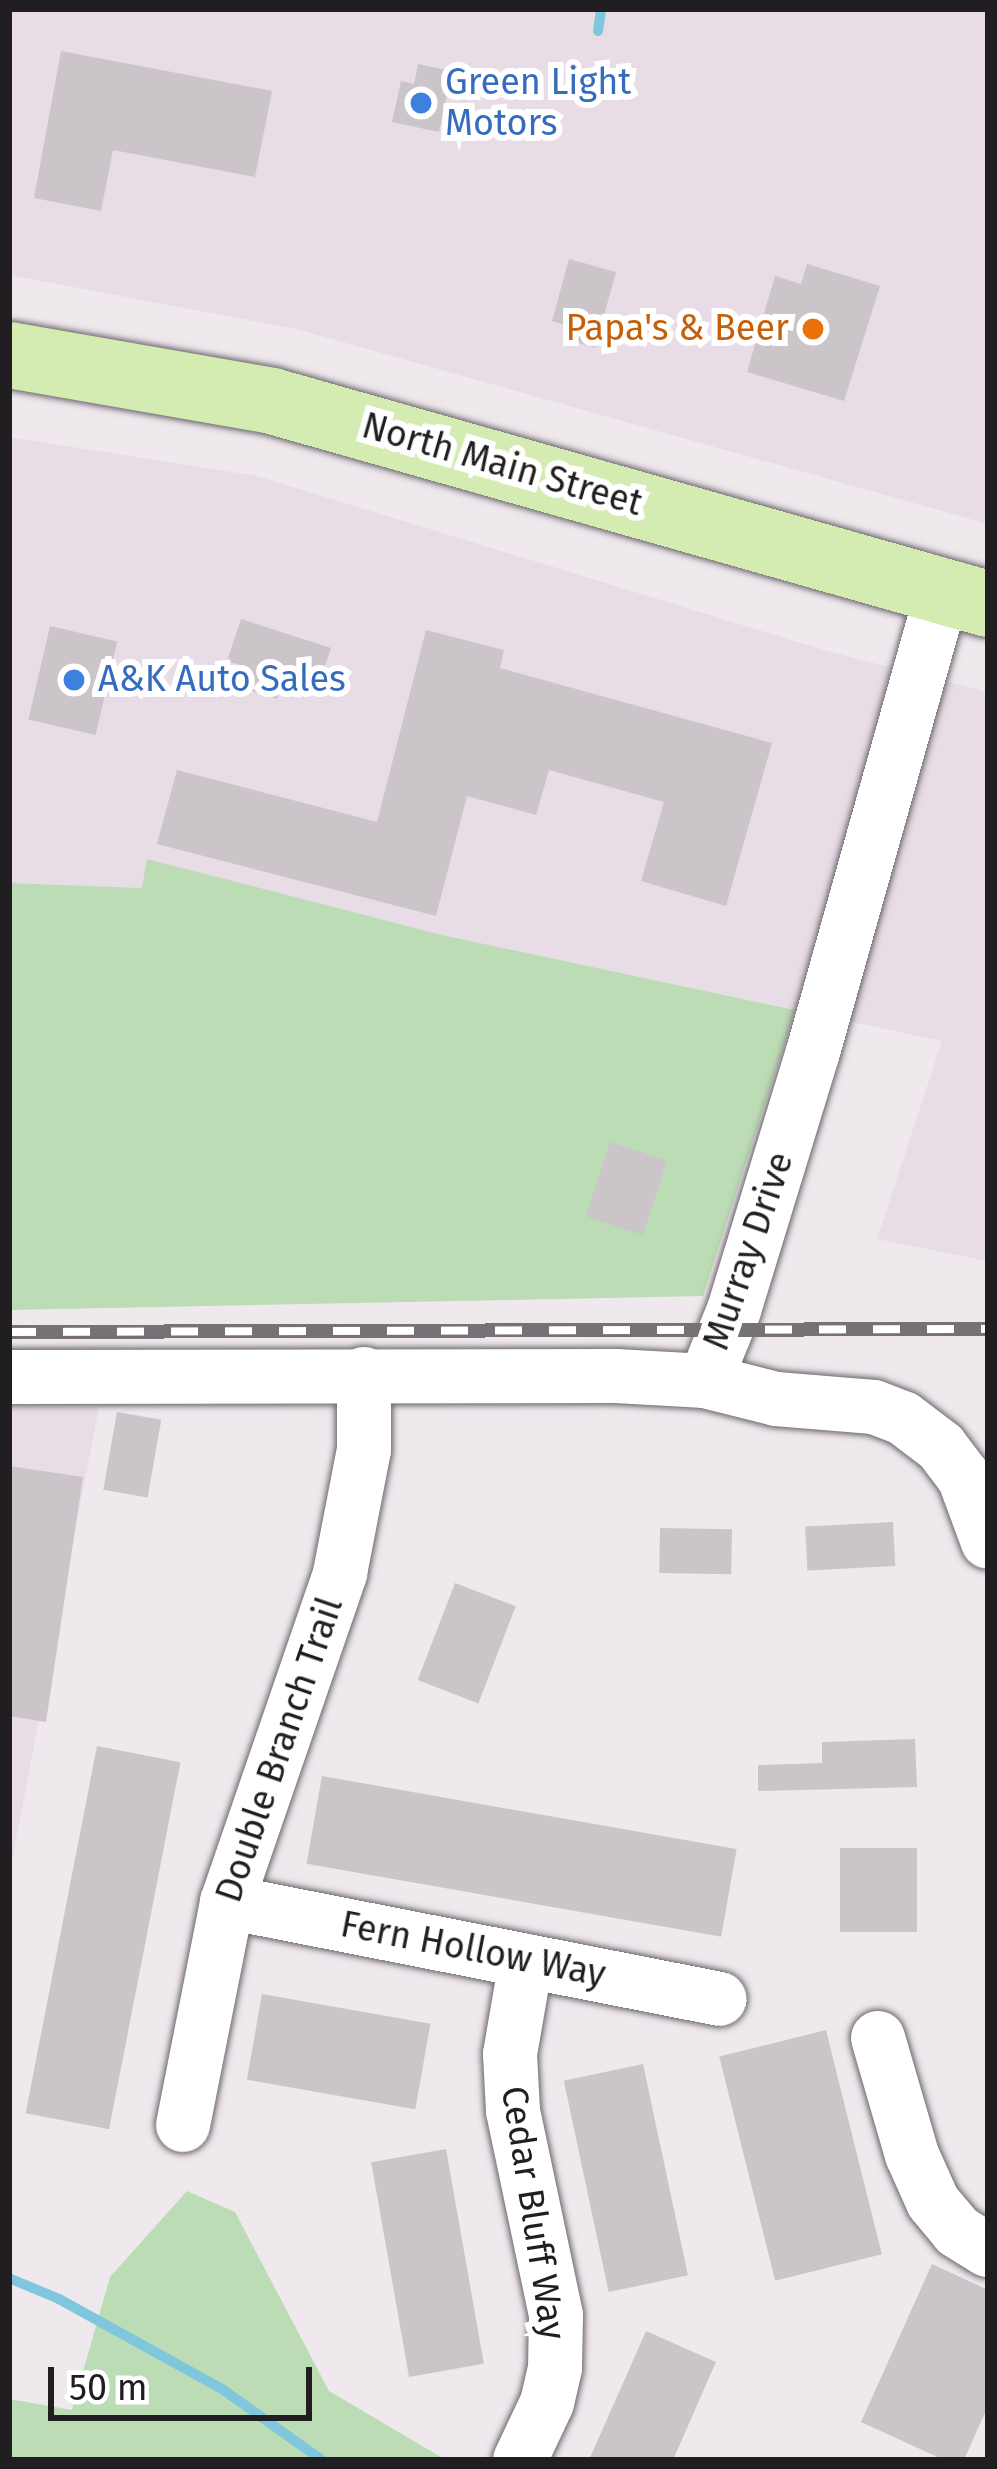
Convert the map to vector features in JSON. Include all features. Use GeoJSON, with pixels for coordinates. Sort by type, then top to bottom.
{"type":"FeatureCollection","features":[{"type":"Feature","properties":{"kind":"main road","name":"North Main Street"},"geometry":{"type":"LineString","coordinates":[[9,355],[272,401],[966,597]]}},
{"type":"Feature","properties":{"kind":"street","name":"Murray Drive"},"geometry":{"type":"LineString","coordinates":[[9,1377],[364,1374],[705,1381],[734,1310],[813,1052],[966,597]]}},
{"type":"Feature","properties":{"kind":"street","name":"Double Branch Trail"},"geometry":{"type":"LineString","coordinates":[[183,2125],[227,1901],[340,1573],[364,1450],[364,1374]]}},
{"type":"Feature","properties":{"kind":"street"},"geometry":{"type":"LineString","coordinates":[[705,1381],[776,1399],[874,1407],[903,1418],[940,1447],[964,1477],[985,1525]]}},
{"type":"Feature","properties":{"kind":"street","name":"Fern Hollow Way"},"geometry":{"type":"LineString","coordinates":[[227,1901],[720,1999]]}},
{"type":"Feature","properties":{"kind":"street","name":"Cedar Bluff Way"},"geometry":{"type":"LineString","coordinates":[[520,2460],[547,2402],[556,2350],[556,2315],[512,2111],[509,2054],[526,1960]]}},
{"type":"Feature","properties":{"kind":"street"},"geometry":{"type":"LineString","coordinates":[[878,2038],[912,2155],[933,2202],[957,2231],[988,2250]]}},
{"type":"Feature","properties":{"kind":"shaded area"},"geometry":{"type":"Polygon","coordinates":[[[9,9],[988,9],[988,524],[296,329],[9,275],[9,9]]]}},
{"type":"Feature","properties":{"kind":"shaded area"},"geometry":{"type":"Polygon","coordinates":[[[9,437],[257,476],[827,651],[988,692],[988,1261],[877,1239],[942,1041],[442,935],[148,860],[143,888],[9,883],[9,437]]]}},
{"type":"Feature","properties":{"kind":"shaded area"},"geometry":{"type":"Polygon","coordinates":[[[9,1407],[99,1407],[9,1876],[9,1407]]]}},
{"type":"Feature","properties":{"kind":"green space"},"geometry":{"type":"Polygon","coordinates":[[[147,859],[442,935],[795,1010],[703,1296],[9,1310],[9,883],[142,888],[147,859]]]}},
{"type":"Feature","properties":{"kind":"green space"},"geometry":{"type":"Polygon","coordinates":[[[187,2191],[235,2212],[329,2391],[446,2460],[9,2460],[9,2399],[72,2410],[110,2277],[187,2191]]]}},
{"type":"Feature","properties":{"kind":"building"},"geometry":{"type":"Polygon","coordinates":[[[61,51],[272,91],[255,177],[113,150],[101,211],[34,198],[61,51]]]}},
{"type":"Feature","properties":{"kind":"building","name":"Green Light Motors"},"geometry":{"type":"Polygon","coordinates":[[[418,64],[452,71],[439,132],[392,122],[401,81],[414,84],[418,64]]]}},
{"type":"Feature","properties":{"kind":"building"},"geometry":{"type":"Polygon","coordinates":[[[569,259],[616,272],[595,348],[565,339],[569,326],[552,321],[569,259]]]}},
{"type":"Feature","properties":{"kind":"building","name":"Papa's & Beer"},"geometry":{"type":"Polygon","coordinates":[[[807,264],[880,286],[844,401],[747,372],[775,276],[801,284],[807,264]]]}},
{"type":"Feature","properties":{"kind":"building"},"geometry":{"type":"Polygon","coordinates":[[[241,619],[331,648],[315,695],[282,684],[277,699],[237,686],[244,666],[227,661],[241,619]]]}},
{"type":"Feature","properties":{"kind":"building","name":"A&K Auto Sales"},"geometry":{"type":"Polygon","coordinates":[[[50,626],[117,642],[96,735],[28,720],[50,626]]]}},
{"type":"Feature","properties":{"kind":"building"},"geometry":{"type":"Polygon","coordinates":[[[426,630],[504,650],[500,668],[772,743],[726,906],[641,881],[664,802],[549,770],[536,815],[467,796],[436,916],[157,844],[177,770],[377,822],[426,630]]]}},
{"type":"Feature","properties":{"kind":"building"},"geometry":{"type":"Polygon","coordinates":[[[610,1142],[667,1161],[643,1235],[586,1216],[610,1142]]]}},
{"type":"Feature","properties":{"kind":"building"},"geometry":{"type":"Polygon","coordinates":[[[117,1412],[161,1420],[148,1498],[103,1490],[117,1412]]]}},
{"type":"Feature","properties":{"kind":"building"},"geometry":{"type":"Polygon","coordinates":[[[9,1466],[83,1477],[46,1722],[9,1716],[9,1466]]]}},
{"type":"Feature","properties":{"kind":"building"},"geometry":{"type":"Polygon","coordinates":[[[893,1522],[895,1566],[807,1571],[805,1527],[893,1522]]]}},
{"type":"Feature","properties":{"kind":"building"},"geometry":{"type":"Polygon","coordinates":[[[660,1528],[732,1529],[731,1574],[659,1573],[660,1528]]]}},
{"type":"Feature","properties":{"kind":"building"},"geometry":{"type":"Polygon","coordinates":[[[455,1583],[516,1606],[478,1703],[418,1680],[455,1583]]]}},
{"type":"Feature","properties":{"kind":"building"},"geometry":{"type":"Polygon","coordinates":[[[915,1739],[917,1787],[758,1791],[758,1765],[822,1763],[822,1742],[915,1739]]]}},
{"type":"Feature","properties":{"kind":"building"},"geometry":{"type":"Polygon","coordinates":[[[97,1746],[180,1762],[109,2129],[26,2113],[97,1746]]]}},
{"type":"Feature","properties":{"kind":"building"},"geometry":{"type":"Polygon","coordinates":[[[322,1776],[737,1849],[721,1937],[307,1864],[322,1776]]]}},
{"type":"Feature","properties":{"kind":"building"},"geometry":{"type":"Polygon","coordinates":[[[840,1848],[917,1848],[917,1932],[840,1932],[840,1848]]]}},
{"type":"Feature","properties":{"kind":"building"},"geometry":{"type":"Polygon","coordinates":[[[262,1994],[430,2024],[415,2109],[247,2080],[262,1994]]]}},
{"type":"Feature","properties":{"kind":"building"},"geometry":{"type":"Polygon","coordinates":[[[826,2030],[882,2254],[775,2281],[719,2057],[826,2030]]]}},
{"type":"Feature","properties":{"kind":"building"},"geometry":{"type":"Polygon","coordinates":[[[643,2064],[688,2275],[609,2292],[564,2081],[643,2064]]]}},
{"type":"Feature","properties":{"kind":"building"},"geometry":{"type":"Polygon","coordinates":[[[446,2149],[484,2364],[409,2377],[371,2162],[446,2149]]]}},
{"type":"Feature","properties":{"kind":"building"},"geometry":{"type":"Polygon","coordinates":[[[932,2264],[988,2290],[988,2406],[964,2460],[944,2460],[861,2422],[932,2264]]]}},
{"type":"Feature","properties":{"kind":"building"},"geometry":{"type":"Polygon","coordinates":[[[646,2331],[716,2362],[673,2460],[589,2460],[646,2331]]]}},
{"type":"Feature","properties":{"kind":"waterway"},"geometry":{"type":"LineString","coordinates":[[598,31],[601,9]]}},
{"type":"Feature","properties":{"kind":"waterway"},"geometry":{"type":"LineString","coordinates":[[9,2278],[59,2299],[222,2389],[322,2460]]}},
{"type":"Feature","properties":{"kind":"railway"},"geometry":{"type":"LineString","coordinates":[[9,1332],[988,1329]]}},
{"type":"Feature","properties":{"kind":"place","name":"Green Light Motors"},"geometry":{"type":"Point","coordinates":[421,103]}},
{"type":"Feature","properties":{"kind":"place","name":"Papa's & Beer"},"geometry":{"type":"Point","coordinates":[813,329]}},
{"type":"Feature","properties":{"kind":"place","name":"A&K Auto Sales"},"geometry":{"type":"Point","coordinates":[74,680]}}]}
